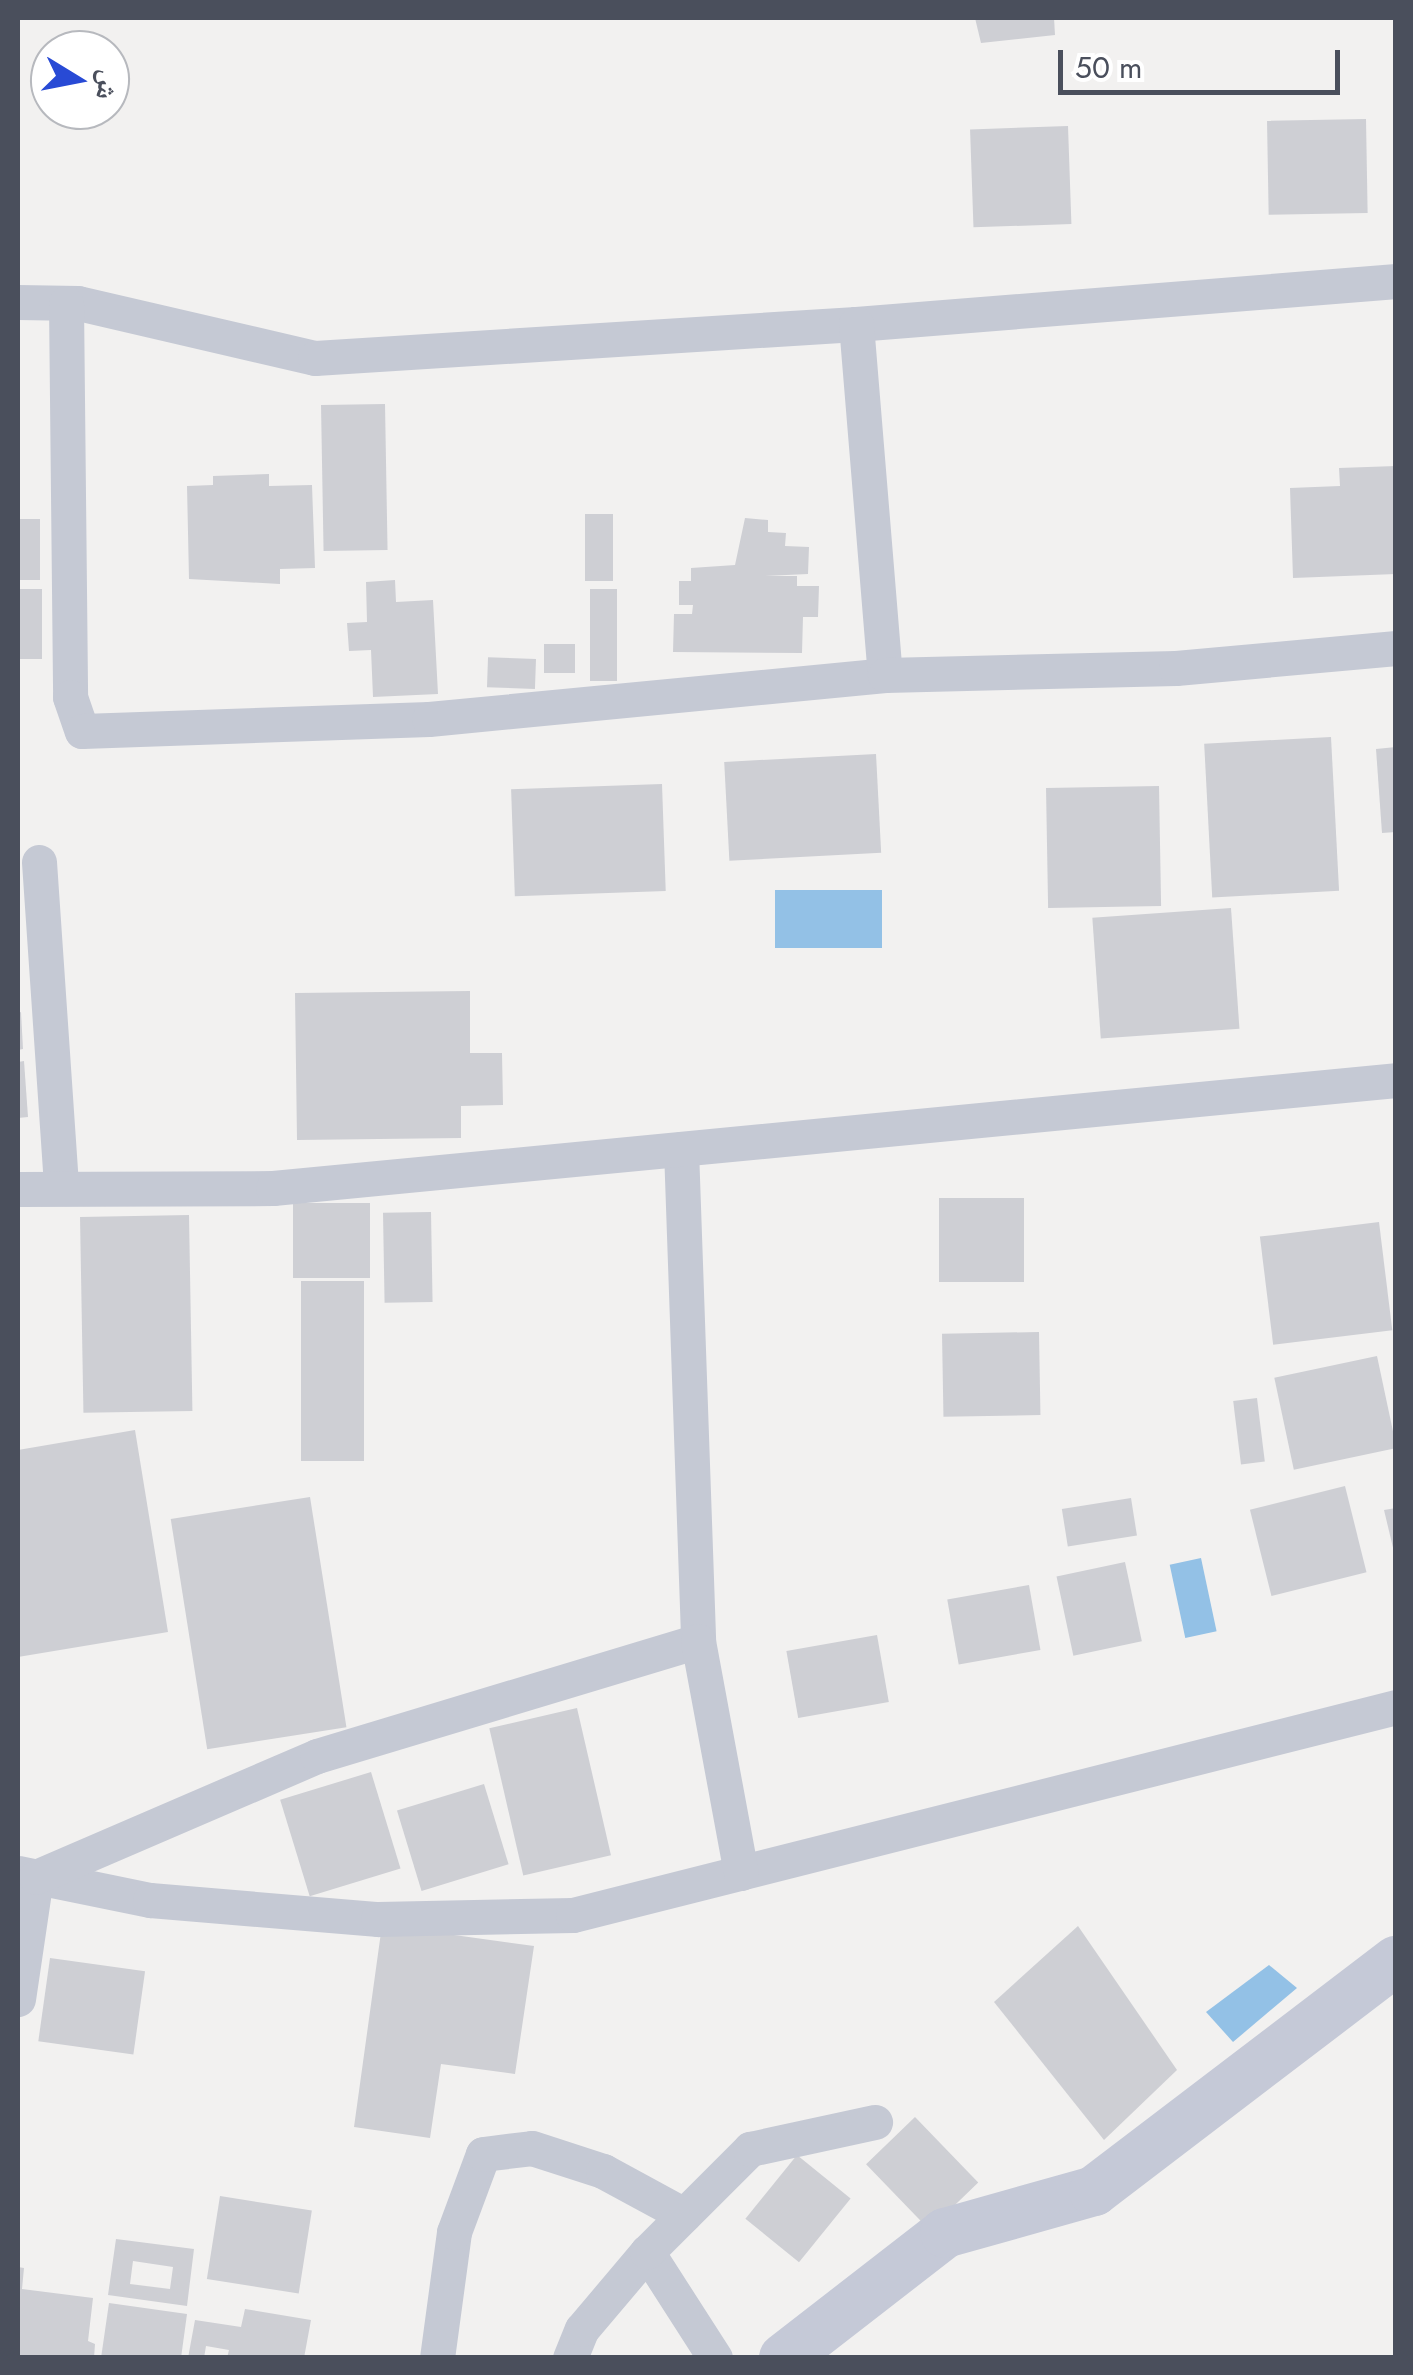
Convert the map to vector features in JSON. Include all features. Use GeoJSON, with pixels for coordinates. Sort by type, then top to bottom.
{"type":"FeatureCollection","features":[{"type":"Feature","properties":{"kind":"street"},"geometry":{"type":"LineString","coordinates":[[18,302],[66,303],[316,358],[856,324],[1396,281]]}},
{"type":"Feature","properties":{"kind":"street"},"geometry":{"type":"LineString","coordinates":[[66,303],[70,696],[82,731],[429,719],[885,676],[1176,668],[1396,648]]}},
{"type":"Feature","properties":{"kind":"street"},"geometry":{"type":"LineString","coordinates":[[856,324],[885,676]]}},
{"type":"Feature","properties":{"kind":"street"},"geometry":{"type":"LineString","coordinates":[[39,862],[61,1186]]}},
{"type":"Feature","properties":{"kind":"street"},"geometry":{"type":"LineString","coordinates":[[18,1188],[273,1188],[1396,1080]]}},
{"type":"Feature","properties":{"kind":"street"},"geometry":{"type":"LineString","coordinates":[[681,1148],[698,1642],[741,1873]]}},
{"type":"Feature","properties":{"kind":"street"},"geometry":{"type":"LineString","coordinates":[[27,1875],[317,1756],[698,1642]]}},
{"type":"Feature","properties":{"kind":"street"},"geometry":{"type":"LineString","coordinates":[[27,1875],[150,1900],[378,1919],[573,1915],[1396,1707]]}},
{"type":"Feature","properties":{"kind":"street"},"geometry":{"type":"LineString","coordinates":[[18,1999],[27,1875]]}},
{"type":"Feature","properties":{"kind":"street"},"geometry":{"type":"LineString","coordinates":[[784,2358],[945,2233],[1094,2190],[1389,1976]]}},
{"type":"Feature","properties":{"kind":"street"},"geometry":{"type":"LineString","coordinates":[[570,2358],[582,2329],[647,2252],[750,2149],[875,2122]]}},
{"type":"Feature","properties":{"kind":"street"},"geometry":{"type":"LineString","coordinates":[[438,2358],[454,2232],[484,2154],[532,2148],[603,2172],[684,2215]]}},
{"type":"Feature","properties":{"kind":"street"},"geometry":{"type":"LineString","coordinates":[[647,2252],[715,2358]]}},
{"type":"Feature","properties":{"kind":"water"},"geometry":{"type":"Polygon","coordinates":[[[775,890],[882,890],[882,948],[775,948],[775,890]]]}},
{"type":"Feature","properties":{"kind":"water"},"geometry":{"type":"Polygon","coordinates":[[[1201,1558],[1217,1631],[1185,1638],[1170,1565],[1201,1558]]]}},
{"type":"Feature","properties":{"kind":"water"},"geometry":{"type":"Polygon","coordinates":[[[1269,1965],[1297,1988],[1233,2042],[1206,2012],[1269,1965]]]}},
{"type":"Feature","properties":{"kind":"building"},"geometry":{"type":"Polygon","coordinates":[[[975,18],[1054,18],[1055,35],[981,43],[975,18]]]}},
{"type":"Feature","properties":{"kind":"building"},"geometry":{"type":"Polygon","coordinates":[[[1366,119],[1368,213],[1269,215],[1267,121],[1366,119]]]}},
{"type":"Feature","properties":{"kind":"building"},"geometry":{"type":"Polygon","coordinates":[[[1068,126],[1071,224],[973,227],[970,129],[1068,126]]]}},
{"type":"Feature","properties":{"kind":"building"},"geometry":{"type":"Polygon","coordinates":[[[385,404],[388,550],[324,551],[321,405],[385,404]]]}},
{"type":"Feature","properties":{"kind":"building"},"geometry":{"type":"Polygon","coordinates":[[[1396,466],[1396,574],[1293,578],[1290,488],[1340,486],[1339,468],[1396,466]]]}},
{"type":"Feature","properties":{"kind":"building"},"geometry":{"type":"Polygon","coordinates":[[[269,474],[269,486],[312,485],[315,568],[280,569],[280,584],[189,579],[187,486],[213,485],[213,476],[269,474]]]}},
{"type":"Feature","properties":{"kind":"building"},"geometry":{"type":"Polygon","coordinates":[[[585,514],[613,514],[613,581],[585,581],[585,514]]]}},
{"type":"Feature","properties":{"kind":"building"},"geometry":{"type":"Polygon","coordinates":[[[745,518],[768,520],[768,532],[786,533],[785,546],[809,547],[808,574],[765,576],[797,576],[797,586],[819,586],[818,617],[803,617],[802,653],[673,652],[674,614],[692,614],[693,605],[679,605],[679,581],[691,581],[691,568],[735,565],[745,518]]]}},
{"type":"Feature","properties":{"kind":"building"},"geometry":{"type":"Polygon","coordinates":[[[18,519],[40,519],[40,580],[18,580],[18,519]]]}},
{"type":"Feature","properties":{"kind":"building"},"geometry":{"type":"Polygon","coordinates":[[[395,580],[396,602],[433,600],[438,694],[373,697],[371,650],[349,651],[347,623],[367,622],[366,582],[395,580]]]}},
{"type":"Feature","properties":{"kind":"building"},"geometry":{"type":"Polygon","coordinates":[[[18,589],[42,589],[42,659],[18,659],[18,589]]]}},
{"type":"Feature","properties":{"kind":"building"},"geometry":{"type":"Polygon","coordinates":[[[590,589],[617,589],[617,681],[590,681],[590,589]]]}},
{"type":"Feature","properties":{"kind":"building"},"geometry":{"type":"Polygon","coordinates":[[[544,644],[575,644],[575,673],[544,673],[544,644]]]}},
{"type":"Feature","properties":{"kind":"building"},"geometry":{"type":"Polygon","coordinates":[[[488,657],[536,659],[535,689],[487,687],[488,657]]]}},
{"type":"Feature","properties":{"kind":"building"},"geometry":{"type":"Polygon","coordinates":[[[1331,737],[1339,891],[1212,897],[1204,744],[1331,737]]]}},
{"type":"Feature","properties":{"kind":"building"},"geometry":{"type":"Polygon","coordinates":[[[1396,747],[1396,832],[1382,833],[1376,749],[1396,747]]]}},
{"type":"Feature","properties":{"kind":"building"},"geometry":{"type":"Polygon","coordinates":[[[876,754],[881,853],[729,861],[724,762],[876,754]]]}},
{"type":"Feature","properties":{"kind":"building"},"geometry":{"type":"Polygon","coordinates":[[[662,784],[666,891],[515,896],[511,789],[662,784]]]}},
{"type":"Feature","properties":{"kind":"building"},"geometry":{"type":"Polygon","coordinates":[[[1159,786],[1161,906],[1048,908],[1046,788],[1159,786]]]}},
{"type":"Feature","properties":{"kind":"building"},"geometry":{"type":"Polygon","coordinates":[[[1231,908],[1239,1029],[1101,1038],[1092,918],[1231,908]]]}},
{"type":"Feature","properties":{"kind":"building"},"geometry":{"type":"Polygon","coordinates":[[[470,991],[470,1053],[502,1053],[503,1105],[461,1106],[461,1138],[297,1140],[295,993],[470,991]]]}},
{"type":"Feature","properties":{"kind":"building"},"geometry":{"type":"Polygon","coordinates":[[[21,1012],[23,1049],[18,1050],[18,1013],[21,1012]]]}},
{"type":"Feature","properties":{"kind":"building"},"geometry":{"type":"Polygon","coordinates":[[[24,1061],[28,1117],[18,1118],[18,1062],[24,1061]]]}},
{"type":"Feature","properties":{"kind":"building"},"geometry":{"type":"Polygon","coordinates":[[[939,1198],[1024,1198],[1024,1282],[939,1282],[939,1198]]]}},
{"type":"Feature","properties":{"kind":"building"},"geometry":{"type":"Polygon","coordinates":[[[293,1203],[370,1203],[370,1278],[293,1278],[293,1203]]]}},
{"type":"Feature","properties":{"kind":"building"},"geometry":{"type":"Polygon","coordinates":[[[431,1212],[433,1302],[385,1303],[383,1213],[431,1212]]]}},
{"type":"Feature","properties":{"kind":"building"},"geometry":{"type":"Polygon","coordinates":[[[189,1215],[192,1411],[83,1413],[80,1217],[189,1215]]]}},
{"type":"Feature","properties":{"kind":"building"},"geometry":{"type":"Polygon","coordinates":[[[1379,1222],[1392,1330],[1273,1345],[1260,1237],[1379,1222]]]}},
{"type":"Feature","properties":{"kind":"building"},"geometry":{"type":"Polygon","coordinates":[[[301,1281],[364,1281],[364,1461],[301,1461],[301,1281]]]}},
{"type":"Feature","properties":{"kind":"building"},"geometry":{"type":"Polygon","coordinates":[[[1039,1332],[1040,1415],[943,1417],[942,1334],[1039,1332]]]}},
{"type":"Feature","properties":{"kind":"building"},"geometry":{"type":"Polygon","coordinates":[[[1377,1356],[1396,1448],[1294,1470],[1274,1378],[1377,1356]]]}},
{"type":"Feature","properties":{"kind":"building"},"geometry":{"type":"Polygon","coordinates":[[[1257,1398],[1265,1462],[1241,1464],[1233,1401],[1257,1398]]]}},
{"type":"Feature","properties":{"kind":"building"},"geometry":{"type":"Polygon","coordinates":[[[135,1430],[168,1632],[18,1657],[18,1450],[135,1430]]]}},
{"type":"Feature","properties":{"kind":"building"},"geometry":{"type":"Polygon","coordinates":[[[1345,1486],[1367,1572],[1271,1596],[1250,1510],[1345,1486]]]}},
{"type":"Feature","properties":{"kind":"building"},"geometry":{"type":"Polygon","coordinates":[[[310,1497],[346,1727],[207,1749],[171,1519],[310,1497]]]}},
{"type":"Feature","properties":{"kind":"building"},"geometry":{"type":"Polygon","coordinates":[[[1131,1498],[1137,1536],[1068,1546],[1062,1509],[1131,1498]]]}},
{"type":"Feature","properties":{"kind":"building"},"geometry":{"type":"Polygon","coordinates":[[[1396,1508],[1396,1552],[1394,1552],[1384,1510],[1396,1508]]]}},
{"type":"Feature","properties":{"kind":"building"},"geometry":{"type":"Polygon","coordinates":[[[1125,1562],[1142,1641],[1073,1656],[1057,1577],[1125,1562]]]}},
{"type":"Feature","properties":{"kind":"building"},"geometry":{"type":"Polygon","coordinates":[[[1029,1585],[1040,1650],[959,1664],[947,1599],[1029,1585]]]}},
{"type":"Feature","properties":{"kind":"building"},"geometry":{"type":"Polygon","coordinates":[[[877,1635],[889,1702],[798,1718],[786,1651],[877,1635]]]}},
{"type":"Feature","properties":{"kind":"building"},"geometry":{"type":"Polygon","coordinates":[[[577,1708],[611,1855],[523,1875],[489,1728],[577,1708]]]}},
{"type":"Feature","properties":{"kind":"building"},"geometry":{"type":"Polygon","coordinates":[[[371,1772],[401,1869],[310,1896],[280,1800],[371,1772]]]}},
{"type":"Feature","properties":{"kind":"building"},"geometry":{"type":"Polygon","coordinates":[[[484,1784],[509,1864],[422,1891],[397,1811],[484,1784]]]}},
{"type":"Feature","properties":{"kind":"building"},"geometry":{"type":"Polygon","coordinates":[[[382,1925],[534,1946],[515,2074],[441,2064],[430,2138],[354,2127],[382,1925]]]}},
{"type":"Feature","properties":{"kind":"building"},"geometry":{"type":"Polygon","coordinates":[[[1078,1926],[1177,2070],[1104,2140],[994,2002],[1078,1926]]]}},
{"type":"Feature","properties":{"kind":"building"},"geometry":{"type":"Polygon","coordinates":[[[50,1958],[145,1971],[133,2055],[38,2041],[50,1958]]]}},
{"type":"Feature","properties":{"kind":"building"},"geometry":{"type":"Polygon","coordinates":[[[915,2117],[978,2182],[929,2230],[866,2164],[915,2117]]]}},
{"type":"Feature","properties":{"kind":"building"},"geometry":{"type":"Polygon","coordinates":[[[797,2155],[851,2198],[799,2262],[745,2219],[797,2155]]]}},
{"type":"Feature","properties":{"kind":"building"},"geometry":{"type":"Polygon","coordinates":[[[220,2196],[312,2211],[299,2294],[207,2279],[220,2196]]]}},
{"type":"Feature","properties":{"kind":"building"},"geometry":{"type":"Polygon","coordinates":[[[116,2239],[194,2249],[187,2306],[108,2295],[116,2239]],[[133,2261],[130,2284],[170,2289],[173,2267],[133,2261]]]}},
{"type":"Feature","properties":{"kind":"building"},"geometry":{"type":"Polygon","coordinates":[[[18,2267],[24,2268],[22,2289],[93,2298],[88,2341],[95,2344],[94,2358],[18,2358],[18,2267]]]}},
{"type":"Feature","properties":{"kind":"building"},"geometry":{"type":"Polygon","coordinates":[[[109,2303],[187,2314],[181,2358],[101,2358],[109,2303]]]}},
{"type":"Feature","properties":{"kind":"building"},"geometry":{"type":"Polygon","coordinates":[[[245,2309],[311,2320],[304,2358],[227,2358],[229,2350],[206,2346],[204,2358],[188,2358],[195,2320],[241,2327],[245,2309]]]}}]}
